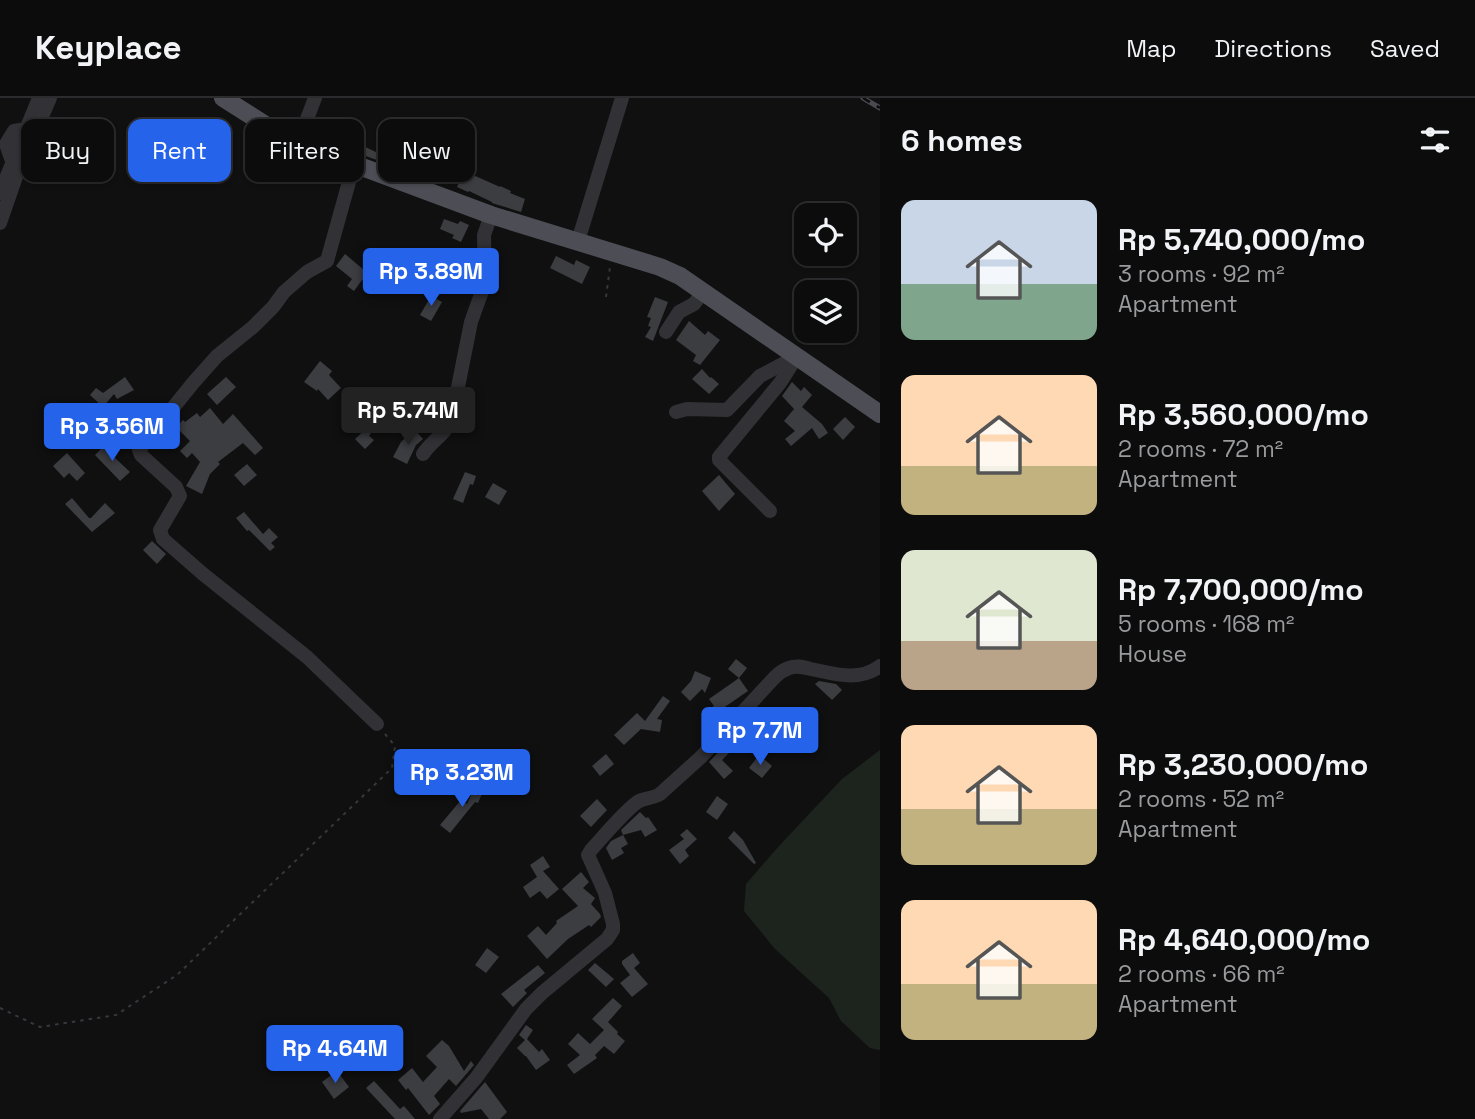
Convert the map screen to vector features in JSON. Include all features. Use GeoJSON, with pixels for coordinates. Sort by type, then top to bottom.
{"type":"FeatureCollection","features":[{"type":"Feature","properties":{"kind":"main road"},"geometry":{"type":"LineString","coordinates":[[223,98],[256,119]]}},
{"type":"Feature","properties":{"kind":"main road"},"geometry":{"type":"LineString","coordinates":[[364,168],[491,215],[660,267],[692,283],[880,414]]}},
{"type":"Feature","properties":{"kind":"street"},"geometry":{"type":"LineString","coordinates":[[30,119],[39,98]]}},
{"type":"Feature","properties":{"kind":"street"},"geometry":{"type":"LineString","coordinates":[[3,196],[50,98]]}},
{"type":"Feature","properties":{"kind":"street"},"geometry":{"type":"LineString","coordinates":[[307,119],[315,98]]}},
{"type":"Feature","properties":{"kind":"street"},"geometry":{"type":"LineString","coordinates":[[578,241],[622,98]]}},
{"type":"Feature","properties":{"kind":"street"},"geometry":{"type":"LineString","coordinates":[[12,162],[3,142],[14,131],[21,130]]}},
{"type":"Feature","properties":{"kind":"street"},"geometry":{"type":"LineString","coordinates":[[0,223],[3,196],[21,141]]}},
{"type":"Feature","properties":{"kind":"street"},"geometry":{"type":"LineString","coordinates":[[349,182],[327,261],[307,272],[284,292],[253,327],[217,356],[139,450],[141,455],[176,487],[180,496],[160,530],[163,539],[307,657],[377,724]]}},
{"type":"Feature","properties":{"kind":"street"},"geometry":{"type":"LineString","coordinates":[[423,454],[435,439],[446,431],[452,417],[471,322],[485,283],[484,235],[491,215]]}},
{"type":"Feature","properties":{"kind":"street"},"geometry":{"type":"LineString","coordinates":[[666,332],[679,312],[694,304],[703,292]]}},
{"type":"Feature","properties":{"kind":"street"},"geometry":{"type":"LineString","coordinates":[[727,410],[760,376],[797,356]]}},
{"type":"Feature","properties":{"kind":"street"},"geometry":{"type":"LineString","coordinates":[[770,512],[719,460],[720,455],[780,383],[797,356]]}},
{"type":"Feature","properties":{"kind":"street"},"geometry":{"type":"LineString","coordinates":[[676,412],[687,409],[727,410],[744,428]]}},
{"type":"Feature","properties":{"kind":"street"},"geometry":{"type":"LineString","coordinates":[[440,1119],[476,1078],[526,1009],[607,939],[613,930],[605,894],[588,855],[633,806],[660,794],[701,757],[784,670],[801,667],[856,676],[874,671],[880,666]]}},
{"type":"Feature","properties":{"kind":"path"},"geometry":{"type":"LineString","coordinates":[[606,297],[613,252]]}},
{"type":"Feature","properties":{"kind":"path"},"geometry":{"type":"LineString","coordinates":[[0,1008],[40,1027],[116,1015],[177,975],[392,768],[395,746],[377,724]]}},
{"type":"Feature","properties":{"kind":"shaded area"},"geometry":{"type":"Polygon","coordinates":[[[880,750],[880,1050],[870,1048],[841,1021],[829,998],[775,949],[744,911],[746,884],[842,779],[880,750]]]}},
{"type":"Feature","properties":{"kind":"building"},"geometry":{"type":"Polygon","coordinates":[[[364,146],[378,153],[377,160],[364,155],[364,146]]]}},
{"type":"Feature","properties":{"kind":"building"},"geometry":{"type":"Polygon","coordinates":[[[475,176],[525,199],[521,212],[492,203],[457,187],[459,182],[475,182],[475,176]]]}},
{"type":"Feature","properties":{"kind":"building"},"geometry":{"type":"Polygon","coordinates":[[[444,219],[469,225],[461,242],[452,238],[454,235],[440,229],[444,219]]]}},
{"type":"Feature","properties":{"kind":"building"},"geometry":{"type":"Polygon","coordinates":[[[345,254],[364,270],[365,268],[371,271],[380,256],[395,264],[397,259],[404,262],[399,271],[394,269],[384,289],[362,280],[354,291],[347,286],[352,279],[336,266],[345,254]]]}},
{"type":"Feature","properties":{"kind":"building"},"geometry":{"type":"Polygon","coordinates":[[[556,256],[574,265],[576,260],[590,267],[582,284],[550,268],[556,256]]]}},
{"type":"Feature","properties":{"kind":"building"},"geometry":{"type":"Polygon","coordinates":[[[431,296],[442,302],[431,321],[420,315],[431,296]]]}},
{"type":"Feature","properties":{"kind":"building"},"geometry":{"type":"Polygon","coordinates":[[[655,297],[668,302],[653,341],[645,337],[651,327],[648,326],[651,318],[647,317],[655,297]]]}},
{"type":"Feature","properties":{"kind":"building"},"geometry":{"type":"Polygon","coordinates":[[[689,321],[705,335],[708,331],[720,340],[700,365],[693,361],[696,355],[676,340],[689,321]]]}},
{"type":"Feature","properties":{"kind":"building"},"geometry":{"type":"Polygon","coordinates":[[[320,361],[332,371],[329,375],[341,388],[328,400],[318,389],[317,391],[304,382],[320,361]]]}},
{"type":"Feature","properties":{"kind":"building"},"geometry":{"type":"Polygon","coordinates":[[[702,369],[719,384],[709,394],[692,379],[702,369]]]}},
{"type":"Feature","properties":{"kind":"building"},"geometry":{"type":"Polygon","coordinates":[[[125,377],[134,390],[117,399],[114,394],[103,407],[90,395],[96,388],[103,393],[125,377]]]}},
{"type":"Feature","properties":{"kind":"building"},"geometry":{"type":"Polygon","coordinates":[[[226,377],[236,387],[217,405],[207,394],[226,377]]]}},
{"type":"Feature","properties":{"kind":"building"},"geometry":{"type":"Polygon","coordinates":[[[792,382],[801,391],[804,387],[812,395],[802,407],[822,424],[828,433],[819,439],[812,428],[791,446],[785,439],[795,431],[784,421],[794,409],[782,396],[792,382]]]}},
{"type":"Feature","properties":{"kind":"building"},"geometry":{"type":"Polygon","coordinates":[[[210,408],[223,424],[233,414],[263,448],[255,455],[243,443],[218,462],[220,464],[210,474],[202,494],[186,486],[200,462],[192,453],[187,458],[180,451],[190,441],[176,427],[197,413],[200,417],[210,408]]]}},
{"type":"Feature","properties":{"kind":"building"},"geometry":{"type":"Polygon","coordinates":[[[366,411],[375,419],[380,419],[369,436],[374,440],[365,449],[355,439],[368,427],[359,421],[366,411]]]}},
{"type":"Feature","properties":{"kind":"building"},"geometry":{"type":"Polygon","coordinates":[[[95,414],[103,424],[89,436],[80,426],[95,414]]]}},
{"type":"Feature","properties":{"kind":"building"},"geometry":{"type":"Polygon","coordinates":[[[845,417],[855,427],[843,440],[833,429],[845,417]]]}},
{"type":"Feature","properties":{"kind":"building"},"geometry":{"type":"Polygon","coordinates":[[[414,429],[423,439],[416,445],[407,464],[393,457],[401,442],[414,429]]]}},
{"type":"Feature","properties":{"kind":"building"},"geometry":{"type":"Polygon","coordinates":[[[105,445],[130,472],[120,481],[95,455],[105,445]]]}},
{"type":"Feature","properties":{"kind":"building"},"geometry":{"type":"Polygon","coordinates":[[[67,453],[85,473],[77,481],[69,473],[64,478],[53,466],[67,453]]]}},
{"type":"Feature","properties":{"kind":"building"},"geometry":{"type":"Polygon","coordinates":[[[247,464],[257,475],[244,486],[234,475],[247,464]]]}},
{"type":"Feature","properties":{"kind":"building"},"geometry":{"type":"Polygon","coordinates":[[[465,472],[476,476],[463,503],[453,499],[465,472]]]}},
{"type":"Feature","properties":{"kind":"building"},"geometry":{"type":"Polygon","coordinates":[[[719,475],[735,494],[719,511],[702,491],[719,475]]]}},
{"type":"Feature","properties":{"kind":"building"},"geometry":{"type":"Polygon","coordinates":[[[493,483],[507,491],[499,505],[485,497],[493,483]]]}},
{"type":"Feature","properties":{"kind":"building"},"geometry":{"type":"Polygon","coordinates":[[[72,498],[89,518],[105,503],[115,513],[92,532],[65,504],[72,498]]]}},
{"type":"Feature","properties":{"kind":"building"},"geometry":{"type":"Polygon","coordinates":[[[244,512],[263,534],[269,528],[278,537],[271,543],[275,547],[270,551],[236,518],[244,512]]]}},
{"type":"Feature","properties":{"kind":"building"},"geometry":{"type":"Polygon","coordinates":[[[152,541],[166,554],[157,564],[143,550],[152,541]]]}},
{"type":"Feature","properties":{"kind":"building"},"geometry":{"type":"Polygon","coordinates":[[[736,659],[747,668],[739,678],[728,669],[736,659]]]}},
{"type":"Feature","properties":{"kind":"building"},"geometry":{"type":"Polygon","coordinates":[[[695,671],[711,678],[705,693],[702,689],[690,701],[681,692],[691,681],[695,671]]]}},
{"type":"Feature","properties":{"kind":"building"},"geometry":{"type":"Polygon","coordinates":[[[739,678],[748,691],[716,713],[719,718],[713,722],[703,713],[714,706],[709,699],[739,678]]]}},
{"type":"Feature","properties":{"kind":"building"},"geometry":{"type":"Polygon","coordinates":[[[819,681],[836,684],[842,690],[832,700],[815,684],[819,681]]]}},
{"type":"Feature","properties":{"kind":"building"},"geometry":{"type":"Polygon","coordinates":[[[663,696],[670,701],[657,719],[662,720],[660,732],[641,729],[624,745],[614,735],[637,713],[645,721],[663,696]]]}},
{"type":"Feature","properties":{"kind":"building"},"geometry":{"type":"Polygon","coordinates":[[[741,728],[747,735],[722,760],[733,771],[724,779],[709,762],[741,728]]]}},
{"type":"Feature","properties":{"kind":"building"},"geometry":{"type":"Polygon","coordinates":[[[606,754],[614,764],[600,776],[592,766],[606,754]]]}},
{"type":"Feature","properties":{"kind":"building"},"geometry":{"type":"Polygon","coordinates":[[[759,755],[772,766],[762,778],[749,768],[759,755]]]}},
{"type":"Feature","properties":{"kind":"building"},"geometry":{"type":"Polygon","coordinates":[[[476,783],[485,787],[478,803],[475,802],[450,833],[440,825],[461,800],[467,804],[476,783]]]}},
{"type":"Feature","properties":{"kind":"building"},"geometry":{"type":"Polygon","coordinates":[[[717,796],[728,804],[717,820],[706,812],[717,796]]]}},
{"type":"Feature","properties":{"kind":"building"},"geometry":{"type":"Polygon","coordinates":[[[597,799],[607,810],[591,827],[580,816],[597,799]]]}},
{"type":"Feature","properties":{"kind":"building"},"geometry":{"type":"Polygon","coordinates":[[[640,812],[648,817],[657,830],[645,837],[641,830],[623,835],[621,830],[640,812]]]}},
{"type":"Feature","properties":{"kind":"building"},"geometry":{"type":"Polygon","coordinates":[[[687,829],[697,839],[685,850],[689,856],[680,864],[669,850],[684,839],[680,835],[687,829]]]}},
{"type":"Feature","properties":{"kind":"building"},"geometry":{"type":"Polygon","coordinates":[[[734,831],[743,840],[756,863],[728,838],[734,831]]]}},
{"type":"Feature","properties":{"kind":"building"},"geometry":{"type":"Polygon","coordinates":[[[623,835],[628,844],[621,848],[624,853],[612,860],[606,848],[611,841],[623,835]]]}},
{"type":"Feature","properties":{"kind":"building"},"geometry":{"type":"Polygon","coordinates":[[[543,856],[550,867],[543,871],[559,889],[547,899],[540,891],[530,898],[523,887],[537,877],[530,865],[543,856]]]}},
{"type":"Feature","properties":{"kind":"building"},"geometry":{"type":"Polygon","coordinates":[[[581,872],[589,882],[583,888],[595,898],[591,904],[601,917],[591,927],[589,925],[568,939],[547,959],[527,936],[538,926],[546,935],[556,921],[578,906],[562,889],[581,872]]]}},
{"type":"Feature","properties":{"kind":"building"},"geometry":{"type":"Polygon","coordinates":[[[487,948],[499,957],[486,973],[475,965],[487,948]]]}},
{"type":"Feature","properties":{"kind":"building"},"geometry":{"type":"Polygon","coordinates":[[[633,953],[640,963],[634,968],[648,984],[632,997],[620,983],[630,975],[622,961],[633,953]]]}},
{"type":"Feature","properties":{"kind":"building"},"geometry":{"type":"Polygon","coordinates":[[[595,963],[614,979],[606,987],[588,970],[595,963]]]}},
{"type":"Feature","properties":{"kind":"building"},"geometry":{"type":"Polygon","coordinates":[[[538,965],[545,973],[524,990],[527,993],[513,1007],[501,994],[538,965]]]}},
{"type":"Feature","properties":{"kind":"building"},"geometry":{"type":"Polygon","coordinates":[[[613,998],[622,1006],[608,1022],[625,1041],[614,1054],[604,1046],[595,1055],[597,1058],[574,1074],[567,1065],[580,1055],[568,1044],[578,1033],[590,1044],[604,1030],[592,1019],[613,998]]]}},
{"type":"Feature","properties":{"kind":"building"},"geometry":{"type":"Polygon","coordinates":[[[526,1025],[533,1030],[527,1039],[539,1052],[542,1049],[550,1060],[536,1070],[517,1048],[525,1040],[519,1035],[526,1025]]]}},
{"type":"Feature","properties":{"kind":"building"},"geometry":{"type":"Polygon","coordinates":[[[442,1040],[449,1046],[464,1071],[471,1061],[474,1065],[456,1086],[449,1079],[434,1096],[440,1104],[429,1115],[408,1088],[406,1090],[398,1080],[412,1068],[423,1082],[437,1067],[426,1056],[442,1040]]]}},
{"type":"Feature","properties":{"kind":"building"},"geometry":{"type":"Polygon","coordinates":[[[337,1071],[349,1087],[334,1099],[322,1082],[337,1071]]]}},
{"type":"Feature","properties":{"kind":"building"},"geometry":{"type":"Polygon","coordinates":[[[374,1081],[400,1109],[404,1106],[415,1119],[395,1119],[366,1088],[374,1081]]]}},
{"type":"Feature","properties":{"kind":"building"},"geometry":{"type":"Polygon","coordinates":[[[485,1082],[507,1112],[500,1119],[489,1119],[481,1109],[460,1111],[485,1082]]]}},
{"type":"Feature","properties":{"kind":"railway"},"geometry":{"type":"LineString","coordinates":[[863,98],[880,108]]}}]}
